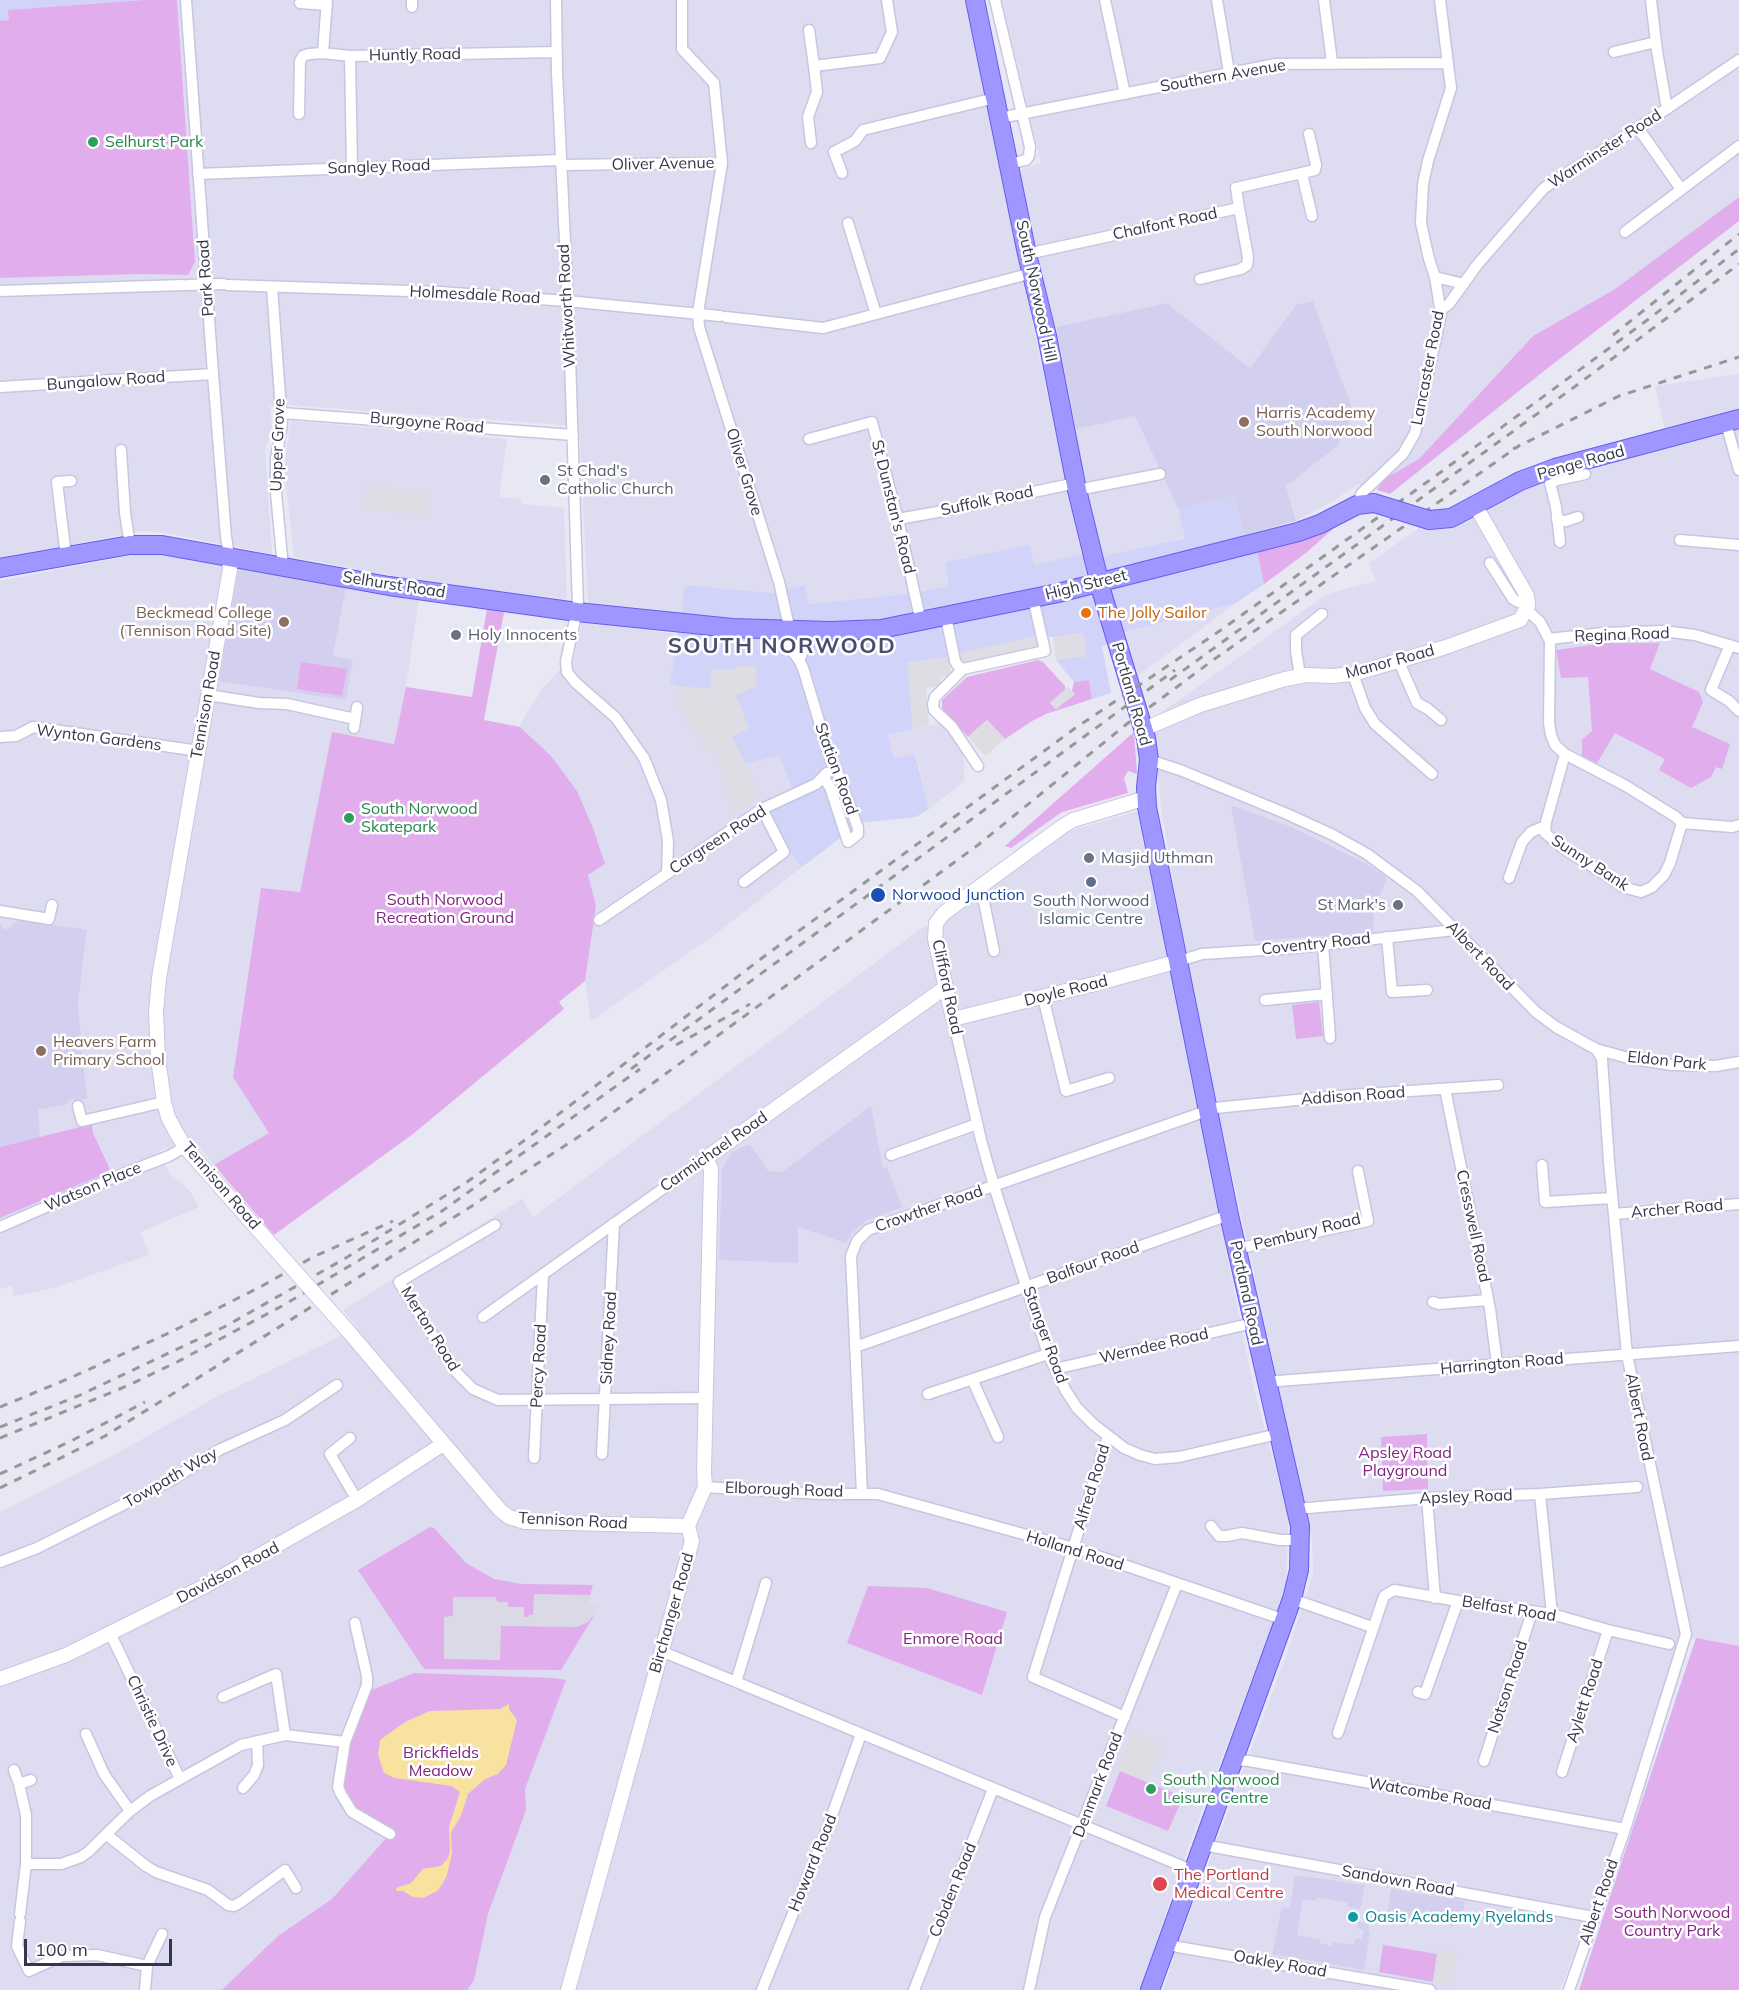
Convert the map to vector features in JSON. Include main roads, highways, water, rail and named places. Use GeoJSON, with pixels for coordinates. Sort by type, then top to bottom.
{"type":"FeatureCollection","features":[{"type":"Feature","properties":{"kind":"main road","name":"South Norwood Hill"},"geometry":{"type":"LineString","coordinates":[[975,0],[1027,254],[1047,336],[1076,486],[1099,582]]}},
{"type":"Feature","properties":{"kind":"main road","name":"Penge Road"},"geometry":{"type":"LineString","coordinates":[[1429,520],[1451,519],[1520,481],[1556,474],[1732,421]]}},
{"type":"Feature","properties":{"kind":"main road","name":"High Street"},"geometry":{"type":"LineString","coordinates":[[793,631],[881,628],[921,622],[1033,598],[1298,532],[1366,504],[1429,520]]}},
{"type":"Feature","properties":{"kind":"main road","name":"Selhurst Road"},"geometry":{"type":"LineString","coordinates":[[0,568],[130,545],[176,546],[389,586],[577,612],[668,623],[793,631]]}},
{"type":"Feature","properties":{"kind":"main road","name":"Portland Road"},"geometry":{"type":"LineString","coordinates":[[1099,582],[1144,729],[1149,760],[1146,798],[1236,1249],[1300,1526],[1299,1570],[1292,1599],[1242,1761],[1203,1845],[1150,1990]]}},
{"type":"Feature","properties":{"kind":"railway"},"geometry":{"type":"LineString","coordinates":[[1613,335],[1739,234]]}},
{"type":"Feature","properties":{"kind":"railway"},"geometry":{"type":"LineString","coordinates":[[0,1427],[78,1396],[226,1326],[344,1259],[467,1182],[762,958],[1074,729],[1221,630],[1441,472],[1650,318],[1739,249]]}},
{"type":"Feature","properties":{"kind":"railway"},"geometry":{"type":"LineString","coordinates":[[1170,680],[1577,385],[1739,264]]}},
{"type":"Feature","properties":{"kind":"railway"},"geometry":{"type":"LineString","coordinates":[[1513,449],[1619,396],[1739,357]]}},
{"type":"Feature","properties":{"kind":"railway"},"geometry":{"type":"LineString","coordinates":[[0,1488],[105,1436],[589,1130],[978,845],[1128,723],[1216,658],[1520,445]]}},
{"type":"Feature","properties":{"kind":"railway"},"geometry":{"type":"LineString","coordinates":[[631,1069],[1175,670]]}},
{"type":"Feature","properties":{"kind":"railway"},"geometry":{"type":"LineString","coordinates":[[676,1045],[750,1004]]}},
{"type":"Feature","properties":{"kind":"railway"},"geometry":{"type":"LineString","coordinates":[[0,1438],[127,1386],[282,1306],[442,1211],[640,1069]]}},
{"type":"Feature","properties":{"kind":"railway"},"geometry":{"type":"LineString","coordinates":[[0,1407],[171,1332],[262,1286],[313,1257],[393,1221]]}},
{"type":"Feature","properties":{"kind":"railway"},"geometry":{"type":"LineString","coordinates":[[0,1474],[71,1441],[145,1402]]}},
{"type":"Feature","properties":{"kind":"place","name":"Selhurst Park"},"geometry":{"type":"Point","coordinates":[93,142]}},
{"type":"Feature","properties":{"kind":"place","name":"Harris Academy South Norwood"},"geometry":{"type":"Point","coordinates":[1244,422]}},
{"type":"Feature","properties":{"kind":"place","name":"St Chad's Catholic Church"},"geometry":{"type":"Point","coordinates":[545,480]}},
{"type":"Feature","properties":{"kind":"place","name":"The Jolly Sailor"},"geometry":{"type":"Point","coordinates":[1086,613]}},
{"type":"Feature","properties":{"kind":"place","name":"Beckmead College (Tennison Road Site)"},"geometry":{"type":"Point","coordinates":[284,622]}},
{"type":"Feature","properties":{"kind":"place","name":"Holy Innocents"},"geometry":{"type":"Point","coordinates":[456,635]}},
{"type":"Feature","properties":{"kind":"place","name":"South Norwood Skatepark"},"geometry":{"type":"Point","coordinates":[349,818]}},
{"type":"Feature","properties":{"kind":"place","name":"Masjid Uthman"},"geometry":{"type":"Point","coordinates":[1089,858]}},
{"type":"Feature","properties":{"kind":"place","name":"South Norwood Islamic Centre"},"geometry":{"type":"Point","coordinates":[1091,882]}},
{"type":"Feature","properties":{"kind":"place","name":"Norwood Junction"},"geometry":{"type":"Point","coordinates":[878,895]}},
{"type":"Feature","properties":{"kind":"place","name":"St Mark's"},"geometry":{"type":"Point","coordinates":[1398,905]}},
{"type":"Feature","properties":{"kind":"place","name":"Heavers Farm Primary School"},"geometry":{"type":"Point","coordinates":[41,1051]}},
{"type":"Feature","properties":{"kind":"place","name":"South Norwood Leisure Centre"},"geometry":{"type":"Point","coordinates":[1151,1789]}},
{"type":"Feature","properties":{"kind":"place","name":"The Portland Medical Centre"},"geometry":{"type":"Point","coordinates":[1160,1884]}},
{"type":"Feature","properties":{"kind":"place","name":"Oasis Academy Ryelands"},"geometry":{"type":"Point","coordinates":[1353,1917]}},
{"type":"Feature","properties":{"kind":"district","name":"SOUTH NORWOOD"},"geometry":{"type":"Point","coordinates":[782,646]}},
{"type":"Feature","properties":{"kind":"park label","name":"South Norwood Recreation Ground"},"geometry":{"type":"Point","coordinates":[445,909]}},
{"type":"Feature","properties":{"kind":"park label","name":"Apsley Road Playground"},"geometry":{"type":"Point","coordinates":[1405,1462]}},
{"type":"Feature","properties":{"kind":"park label","name":"Enmore Road"},"geometry":{"type":"Point","coordinates":[953,1639]}},
{"type":"Feature","properties":{"kind":"park label","name":"Brickfields Meadow"},"geometry":{"type":"Point","coordinates":[441,1762]}},
{"type":"Feature","properties":{"kind":"park label","name":"South Norwood Country Park"},"geometry":{"type":"Point","coordinates":[1672,1922]}}]}
